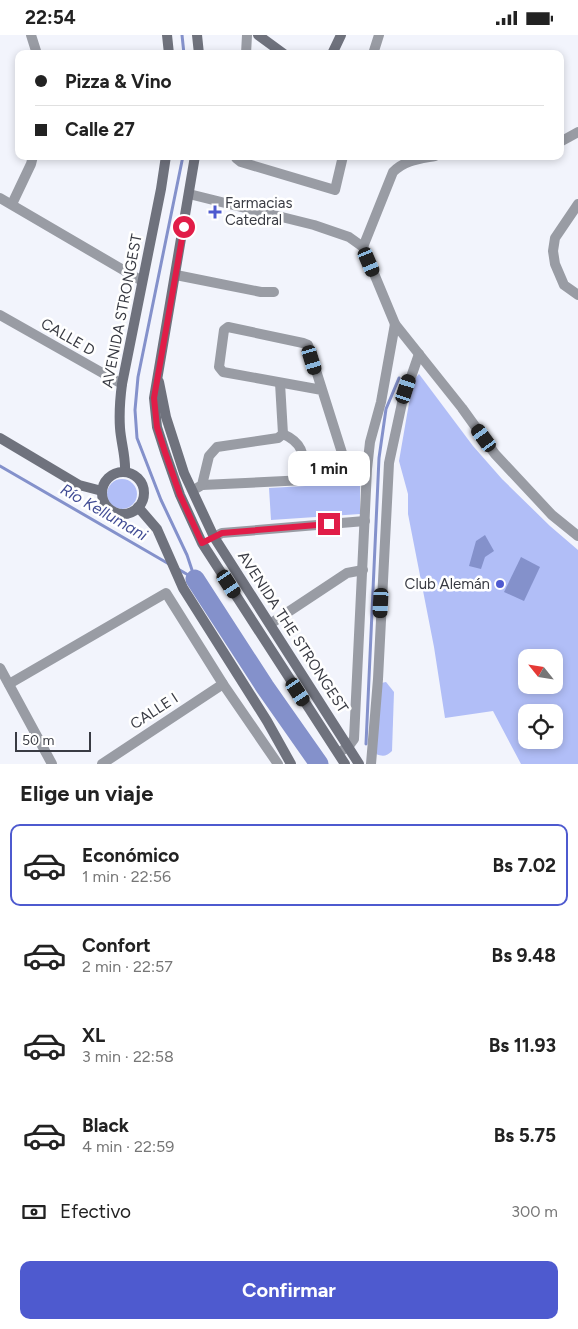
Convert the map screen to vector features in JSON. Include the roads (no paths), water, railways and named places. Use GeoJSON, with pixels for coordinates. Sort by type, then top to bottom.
{"type":"FeatureCollection","features":[{"type":"Feature","properties":{"kind":"main road"},"geometry":{"type":"LineString","coordinates":[[167,35],[169,50]]}},
{"type":"Feature","properties":{"kind":"main road"},"geometry":{"type":"LineString","coordinates":[[197,35],[199,50]]}},
{"type":"Feature","properties":{"kind":"main road"},"geometry":{"type":"LineString","coordinates":[[258,35],[279,50]]}},
{"type":"Feature","properties":{"kind":"main road"},"geometry":{"type":"LineString","coordinates":[[334,50],[341,35]]}},
{"type":"Feature","properties":{"kind":"main road","name":"AVENIDA STRONGEST"},"geometry":{"type":"LineString","coordinates":[[125,472],[126,463],[121,439],[119,409],[122,384],[162,189],[166,160]]}},
{"type":"Feature","properties":{"kind":"main road","name":"AVENIDA THE STRONGEST"},"geometry":{"type":"LineString","coordinates":[[194,160],[154,398],[157,427],[180,495],[202,543],[345,764]]}},
{"type":"Feature","properties":{"kind":"main road","name":"AVENIDA THE STRONGEST"},"geometry":{"type":"LineString","coordinates":[[158,373],[166,417],[191,490],[214,537],[359,764]]}},
{"type":"Feature","properties":{"kind":"main road"},"geometry":{"type":"LineString","coordinates":[[0,438],[79,485],[102,491]]}},
{"type":"Feature","properties":{"kind":"main road"},"geometry":{"type":"LineString","coordinates":[[119,472],[125,472],[137,478],[141,484],[143,496],[138,507],[128,513],[115,512],[105,504],[102,491],[103,485],[110,477],[119,472]]}},
{"type":"Feature","properties":{"kind":"main road"},"geometry":{"type":"LineString","coordinates":[[180,495],[191,490]]}},
{"type":"Feature","properties":{"kind":"main road"},"geometry":{"type":"LineString","coordinates":[[138,507],[157,529],[183,588],[267,721],[291,764]]}},
{"type":"Feature","properties":{"kind":"main road"},"geometry":{"type":"LineString","coordinates":[[202,543],[214,537]]}},
{"type":"Feature","properties":{"kind":"main road"},"geometry":{"type":"LineString","coordinates":[[259,631],[270,624]]}},
{"type":"Feature","properties":{"kind":"street"},"geometry":{"type":"LineString","coordinates":[[31,35],[36,50]]}},
{"type":"Feature","properties":{"kind":"street"},"geometry":{"type":"LineString","coordinates":[[246,50],[247,35]]}},
{"type":"Feature","properties":{"kind":"street"},"geometry":{"type":"LineString","coordinates":[[374,50],[379,35]]}},
{"type":"Feature","properties":{"kind":"street"},"geometry":{"type":"LineString","coordinates":[[564,140],[578,132]]}},
{"type":"Feature","properties":{"kind":"street"},"geometry":{"type":"LineString","coordinates":[[12,204],[32,160]]}},
{"type":"Feature","properties":{"kind":"street"},"geometry":{"type":"LineString","coordinates":[[238,160],[335,190],[342,160]]}},
{"type":"Feature","properties":{"kind":"street"},"geometry":{"type":"LineString","coordinates":[[363,247],[393,172],[400,165],[411,160]]}},
{"type":"Feature","properties":{"kind":"street"},"geometry":{"type":"LineString","coordinates":[[189,194],[314,225],[349,237],[363,247],[395,324],[462,408],[495,454],[552,515],[578,536]]}},
{"type":"Feature","properties":{"kind":"street"},"geometry":{"type":"LineString","coordinates":[[0,198],[142,281]]}},
{"type":"Feature","properties":{"kind":"street"},"geometry":{"type":"LineString","coordinates":[[578,204],[555,238],[553,251],[555,264],[564,285],[578,295]]}},
{"type":"Feature","properties":{"kind":"street"},"geometry":{"type":"LineString","coordinates":[[176,275],[261,292],[274,292]]}},
{"type":"Feature","properties":{"kind":"street","name":"CALLE D"},"geometry":{"type":"LineString","coordinates":[[0,315],[122,384]]}},
{"type":"Feature","properties":{"kind":"street"},"geometry":{"type":"LineString","coordinates":[[338,753],[348,747],[354,739],[366,469],[370,442],[382,401],[395,324]]}},
{"type":"Feature","properties":{"kind":"street"},"geometry":{"type":"LineString","coordinates":[[191,490],[202,485],[347,478],[349,475],[308,345],[226,328],[224,330],[220,358],[220,369],[223,372],[322,390]]}},
{"type":"Feature","properties":{"kind":"street"},"geometry":{"type":"LineString","coordinates":[[371,764],[378,679],[389,463],[402,403],[419,355]]}},
{"type":"Feature","properties":{"kind":"street"},"geometry":{"type":"LineString","coordinates":[[202,485],[209,456],[217,447],[278,438],[283,434],[280,383]]}},
{"type":"Feature","properties":{"kind":"street"},"geometry":{"type":"LineString","coordinates":[[283,434],[298,442],[302,451],[305,480]]}},
{"type":"Feature","properties":{"kind":"street"},"geometry":{"type":"LineString","coordinates":[[214,537],[222,533],[365,521]]}},
{"type":"Feature","properties":{"kind":"street"},"geometry":{"type":"LineString","coordinates":[[270,624],[347,573],[363,570]]}},
{"type":"Feature","properties":{"kind":"street"},"geometry":{"type":"LineString","coordinates":[[10,684],[166,593],[223,684],[278,764]]}},
{"type":"Feature","properties":{"kind":"street"},"geometry":{"type":"LineString","coordinates":[[0,669],[10,684],[52,764]]}},
{"type":"Feature","properties":{"kind":"street","name":"CALLE I"},"geometry":{"type":"LineString","coordinates":[[102,764],[223,684]]}},
{"type":"Feature","properties":{"kind":"waterway"},"geometry":{"type":"LineString","coordinates":[[182,35],[184,50]]}},
{"type":"Feature","properties":{"kind":"waterway"},"geometry":{"type":"LineString","coordinates":[[182,160],[138,377],[135,410],[137,438],[161,500],[187,555],[195,579]]}},
{"type":"Feature","properties":{"kind":"waterway"},"geometry":{"type":"LineString","coordinates":[[366,744],[379,458],[386,409],[399,378]]}},
{"type":"Feature","properties":{"kind":"waterway","name":"Río Kellumani"},"geometry":{"type":"LineString","coordinates":[[0,466],[169,564]]}},
{"type":"Feature","properties":{"kind":"waterway","name":"Río Kellumani"},"geometry":{"type":"LineString","coordinates":[[178,569],[195,579]]}},
{"type":"Feature","properties":{"kind":"waterway"},"geometry":{"type":"LineString","coordinates":[[195,579],[265,687],[319,764]]}},
{"type":"Feature","properties":{"kind":"place","name":"Farmacias Catedral"},"geometry":{"type":"Point","coordinates":[215,212]}},
{"type":"Feature","properties":{"kind":"place","name":"Club Alemán"},"geometry":{"type":"Point","coordinates":[500,584]}}]}
